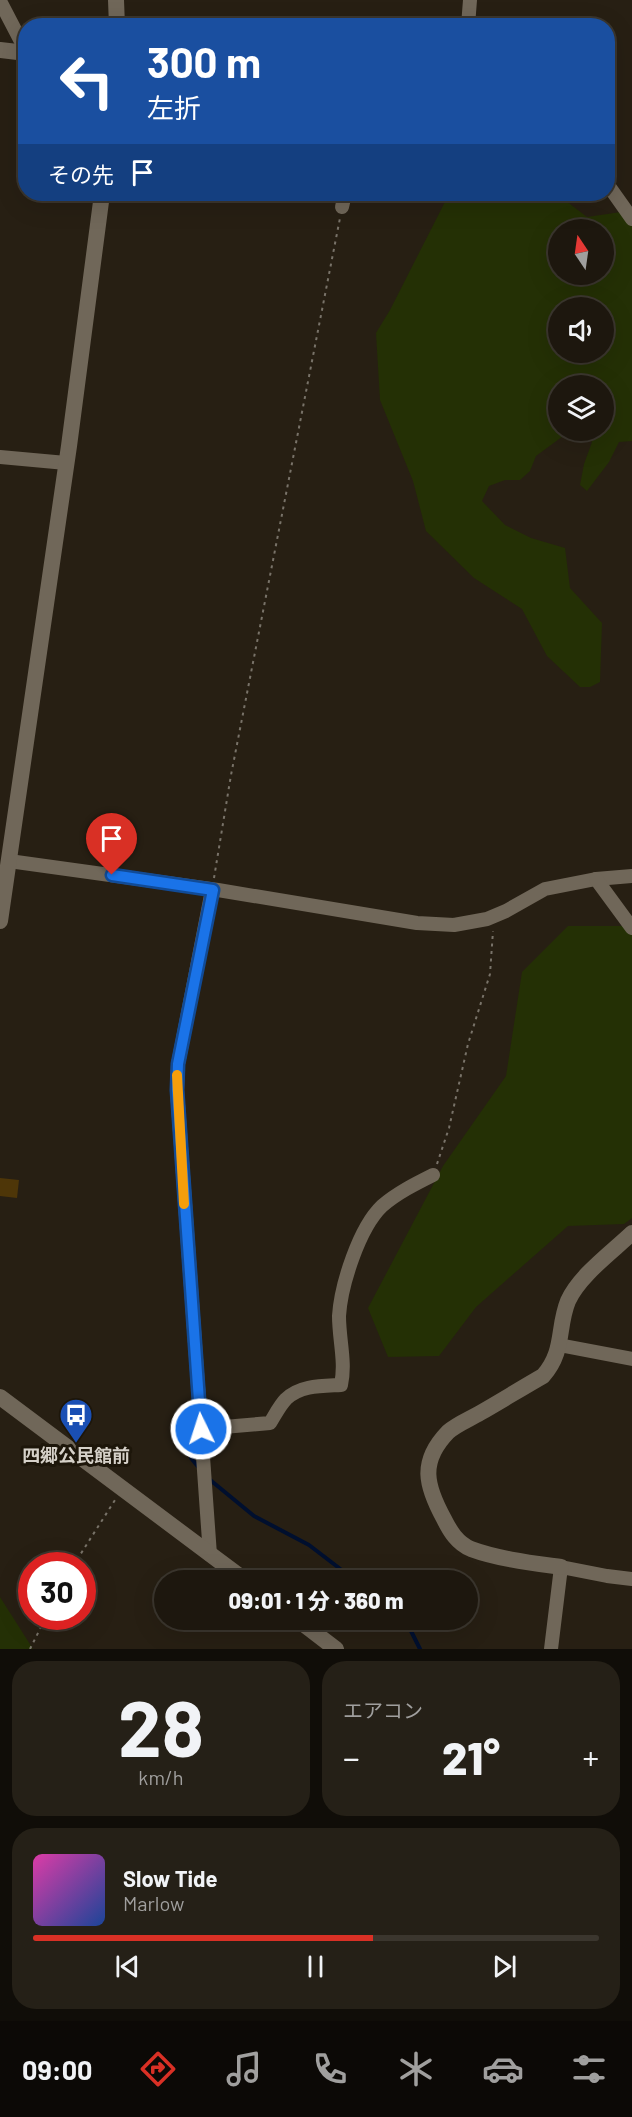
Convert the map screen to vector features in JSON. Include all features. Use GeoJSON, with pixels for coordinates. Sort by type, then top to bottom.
{"type":"FeatureCollection","features":[{"type":"Feature","properties":{"kind":"street"},"geometry":{"type":"LineString","coordinates":[[116,0],[117,18]]}},
{"type":"Feature","properties":{"kind":"street"},"geometry":{"type":"LineString","coordinates":[[469,18],[470,0]]}},
{"type":"Feature","properties":{"kind":"street"},"geometry":{"type":"LineString","coordinates":[[0,1],[18,36]]}},
{"type":"Feature","properties":{"kind":"street"},"geometry":{"type":"LineString","coordinates":[[0,50],[18,51]]}},
{"type":"Feature","properties":{"kind":"street"},"geometry":{"type":"LineString","coordinates":[[615,195],[632,219]]}},
{"type":"Feature","properties":{"kind":"street"},"geometry":{"type":"LineString","coordinates":[[0,921],[5,860],[66,463],[101,201]]}},
{"type":"Feature","properties":{"kind":"street"},"geometry":{"type":"LineString","coordinates":[[0,457],[66,463]]}},
{"type":"Feature","properties":{"kind":"street"},"geometry":{"type":"LineString","coordinates":[[5,860],[417,923],[454,926],[495,916],[545,890],[596,879],[632,876]]}},
{"type":"Feature","properties":{"kind":"street"},"geometry":{"type":"LineString","coordinates":[[596,879],[632,928]]}},
{"type":"Feature","properties":{"kind":"street"},"geometry":{"type":"LineString","coordinates":[[210,1555],[177,1090],[178,1064],[213,890]]}},
{"type":"Feature","properties":{"kind":"street"},"geometry":{"type":"LineString","coordinates":[[201,1429],[270,1423],[286,1399],[301,1390],[341,1385],[344,1371],[339,1319],[340,1304],[357,1242],[381,1207],[400,1192],[433,1175]]}},
{"type":"Feature","properties":{"kind":"street"},"geometry":{"type":"LineString","coordinates":[[632,1233],[577,1285],[567,1303],[554,1364],[543,1376],[450,1431],[437,1446],[431,1457],[428,1471],[428,1484],[432,1497],[451,1534],[470,1548],[527,1562],[632,1579]]}},
{"type":"Feature","properties":{"kind":"street"},"geometry":{"type":"LineString","coordinates":[[559,1345],[632,1359]]}},
{"type":"Feature","properties":{"kind":"street"},"geometry":{"type":"LineString","coordinates":[[0,1397],[231,1570]]}},
{"type":"Feature","properties":{"kind":"street"},"geometry":{"type":"LineString","coordinates":[[551,1649],[561,1567]]}},
{"type":"Feature","properties":{"kind":"street"},"geometry":{"type":"LineString","coordinates":[[311,1630],[336,1649]]}},
{"type":"Feature","properties":{"kind":"path"},"geometry":{"type":"LineString","coordinates":[[213,890],[231,775],[344,201]]}},
{"type":"Feature","properties":{"kind":"path"},"geometry":{"type":"LineString","coordinates":[[433,1175],[449,1128],[468,1044],[490,974],[495,916]]}},
{"type":"Feature","properties":{"kind":"path"},"geometry":{"type":"LineString","coordinates":[[82,1552],[122,1489]]}},
{"type":"Feature","properties":{"kind":"path"},"geometry":{"type":"LineString","coordinates":[[30,1649],[40,1630]]}},
{"type":"Feature","properties":{"kind":"green space"},"geometry":{"type":"Polygon","coordinates":[[[445,201],[566,201],[587,217],[621,212],[632,218],[632,441],[619,442],[609,462],[587,491],[580,485],[591,441],[614,441],[614,375],[548,375],[548,441],[556,441],[536,456],[530,471],[520,480],[505,480],[489,486],[482,501],[505,525],[531,538],[565,548],[570,588],[602,623],[600,682],[590,687],[580,687],[547,656],[522,609],[474,578],[426,531],[413,481],[380,400],[376,333],[445,201]]]}},
{"type":"Feature","properties":{"kind":"green space"},"geometry":{"type":"Polygon","coordinates":[[[568,926],[625,926],[632,932],[632,1218],[624,1224],[568,1226],[476,1307],[439,1356],[388,1357],[368,1308],[443,1166],[506,1076],[522,972],[568,926]]]}},
{"type":"Feature","properties":{"kind":"green space"},"geometry":{"type":"Polygon","coordinates":[[[0,1597],[18,1625],[18,1630],[21,1630],[33,1649],[0,1649],[0,1597]]]}},
{"type":"Feature","properties":{"kind":"building"},"geometry":{"type":"Polygon","coordinates":[[[0,1178],[19,1180],[17,1198],[0,1196],[0,1178]]]}},
{"type":"Feature","properties":{"kind":"waterway"},"geometry":{"type":"LineString","coordinates":[[191,1458],[200,1469]]}},
{"type":"Feature","properties":{"kind":"waterway"},"geometry":{"type":"LineString","coordinates":[[209,1479],[254,1516],[309,1545],[342,1570]]}},
{"type":"Feature","properties":{"kind":"waterway"},"geometry":{"type":"LineString","coordinates":[[410,1630],[420,1649]]}},
{"type":"Feature","properties":{"kind":"slow traffic"},"geometry":{"type":"LineString","coordinates":[[177,1075],[184,1204]]}},
{"type":"Feature","properties":{"kind":"place","name":"四郷公民館前"},"geometry":{"type":"Point","coordinates":[76,1444]}},
{"type":"Feature","properties":{"kind":"route"},"geometry":{"type":"LineString","coordinates":[[112,875],[213,890],[178,1064],[177,1090],[201,1429]]}}]}
